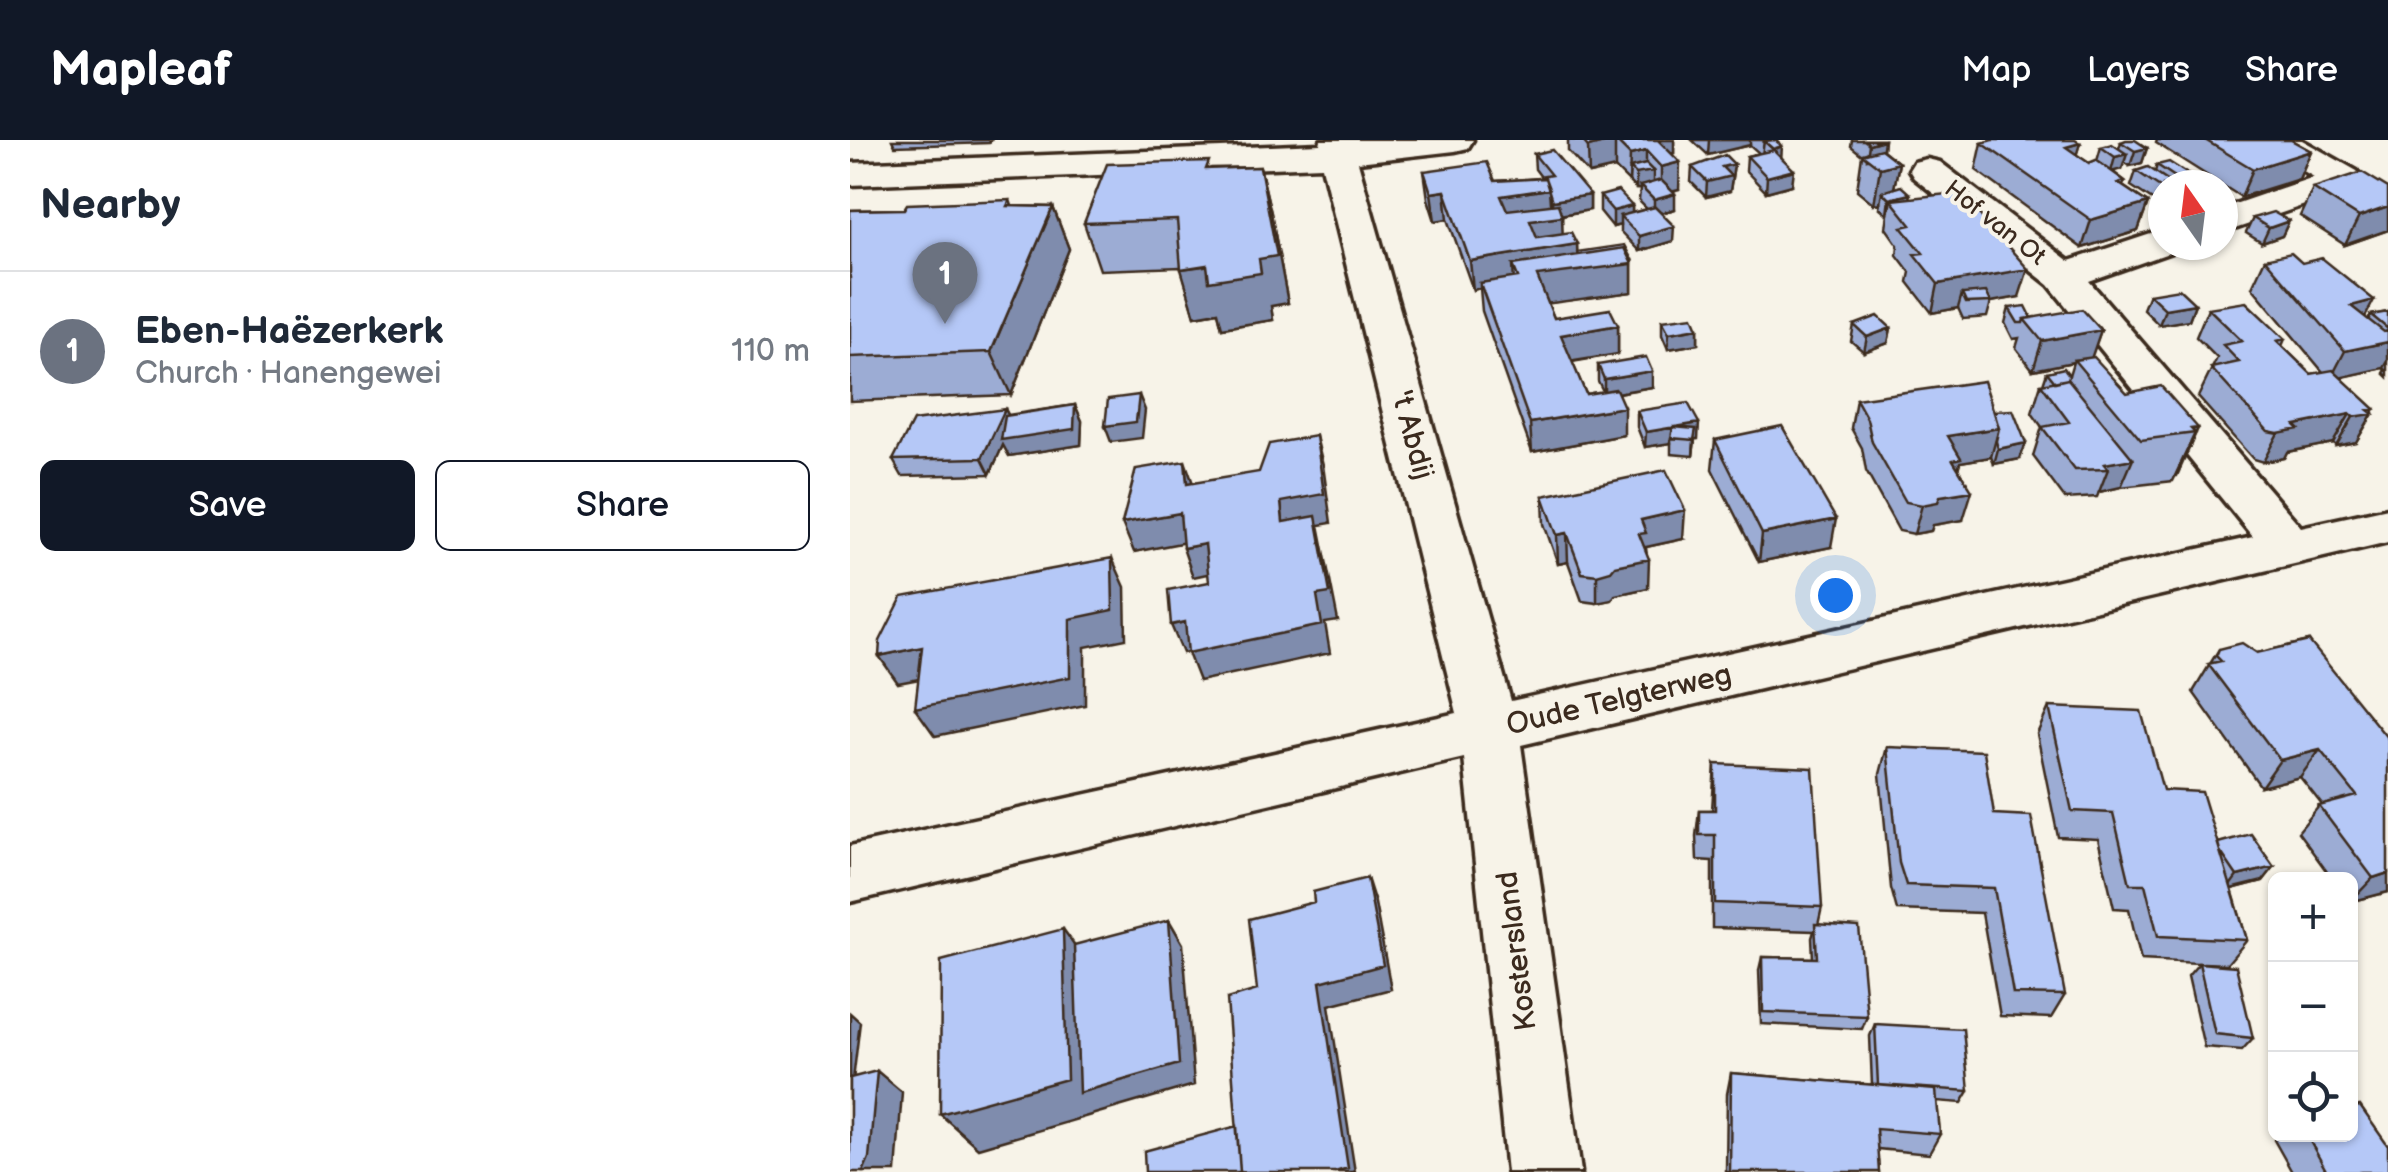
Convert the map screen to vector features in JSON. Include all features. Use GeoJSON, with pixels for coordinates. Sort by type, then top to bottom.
{"type":"FeatureCollection","features":[{"type":"Feature","properties":{"kind":"street"},"geometry":{"type":"LineString","coordinates":[[850,174],[1455,140]]}},
{"type":"Feature","properties":{"kind":"street"},"geometry":{"type":"LineString","coordinates":[[2238,216],[2344,179],[2276,140]]}},
{"type":"Feature","properties":{"kind":"street","name":"'t Abdij"},"geometry":{"type":"LineString","coordinates":[[1338,147],[1490,730]]}},
{"type":"Feature","properties":{"kind":"street","name":"Hof van Ot"},"geometry":{"type":"LineString","coordinates":[[1927,170],[2063,276],[2289,547]]}},
{"type":"Feature","properties":{"kind":"street","name":"Hof van Ot"},"geometry":{"type":"LineString","coordinates":[[2063,276],[2148,247]]}},
{"type":"Feature","properties":{"kind":"street","name":"Oude Telgterweg"},"geometry":{"type":"LineString","coordinates":[[850,874],[2388,524]]}},
{"type":"Feature","properties":{"kind":"street","name":"Kostersland"},"geometry":{"type":"LineString","coordinates":[[1490,730],[1544,1172]]}},
{"type":"Feature","properties":{"kind":"building"},"geometry":{"type":"Polygon","coordinates":[[[1582,140],[1615,140],[1588,147],[1582,140]]]}},
{"type":"Feature","properties":{"kind":"building"},"geometry":{"type":"Polygon","coordinates":[[[1615,140],[1658,140],[1680,162],[1661,167],[1646,151],[1630,155],[1615,140]]]}},
{"type":"Feature","properties":{"kind":"building"},"geometry":{"type":"Polygon","coordinates":[[[1775,140],[1782,146],[1773,149],[1764,141],[1775,140]]]}},
{"type":"Feature","properties":{"kind":"building"},"geometry":{"type":"Polygon","coordinates":[[[2075,140],[2080,143],[2066,147],[2089,163],[2096,160],[2125,181],[2118,183],[2148,203],[2091,220],[1982,143],[2075,140]]]}},
{"type":"Feature","properties":{"kind":"building"},"geometry":{"type":"Polygon","coordinates":[[[2135,140],[2147,148],[2135,151],[2121,142],[2135,140]]]}},
{"type":"Feature","properties":{"kind":"building"},"geometry":{"type":"Polygon","coordinates":[[[2205,140],[2291,140],[2311,151],[2253,169],[2205,140]]]}},
{"type":"Feature","properties":{"kind":"building"},"geometry":{"type":"Polygon","coordinates":[[[2112,144],[2127,154],[2115,157],[2101,147],[2112,144]]]}},
{"type":"Feature","properties":{"kind":"building"},"geometry":{"type":"Polygon","coordinates":[[[1881,149],[1899,163],[1880,168],[1862,154],[1881,149]]]}},
{"type":"Feature","properties":{"kind":"building"},"geometry":{"type":"Polygon","coordinates":[[[1552,150],[1590,195],[1552,201],[1545,178],[1539,177],[1551,175],[1534,154],[1552,150]]]}},
{"type":"Feature","properties":{"kind":"building"},"geometry":{"type":"Polygon","coordinates":[[[1774,150],[1794,170],[1767,177],[1747,156],[1774,150]]]}},
{"type":"Feature","properties":{"kind":"building"},"geometry":{"type":"Polygon","coordinates":[[[1725,155],[1734,164],[1722,167],[1731,176],[1707,182],[1692,167],[1725,155]]]}},
{"type":"Feature","properties":{"kind":"building"},"geometry":{"type":"Polygon","coordinates":[[[1209,161],[1206,169],[1260,167],[1277,256],[1259,259],[1261,273],[1209,281],[1207,265],[1181,269],[1177,220],[1084,223],[1107,164],[1209,161]]]}},
{"type":"Feature","properties":{"kind":"building"},"geometry":{"type":"Polygon","coordinates":[[[1487,162],[1495,181],[1545,178],[1549,189],[1501,196],[1507,210],[1558,204],[1562,216],[1530,220],[1537,237],[1571,232],[1577,244],[1470,261],[1445,191],[1431,193],[1424,171],[1487,162]]]}},
{"type":"Feature","properties":{"kind":"building"},"geometry":{"type":"Polygon","coordinates":[[[2169,162],[2181,170],[2164,170],[2157,165],[2169,162]]]}},
{"type":"Feature","properties":{"kind":"building"},"geometry":{"type":"Polygon","coordinates":[[[1646,164],[1653,171],[1636,174],[1630,168],[1646,164]]]}},
{"type":"Feature","properties":{"kind":"building"},"geometry":{"type":"Polygon","coordinates":[[[2148,167],[2152,170],[2148,170],[2148,179],[2136,171],[2148,167]]]}},
{"type":"Feature","properties":{"kind":"building"},"geometry":{"type":"Polygon","coordinates":[[[2362,172],[2388,188],[2388,207],[2359,217],[2313,188],[2362,172]]]}},
{"type":"Feature","properties":{"kind":"building"},"geometry":{"type":"Polygon","coordinates":[[[1661,180],[1675,194],[1654,200],[1640,186],[1661,180]]]}},
{"type":"Feature","properties":{"kind":"building"},"geometry":{"type":"Polygon","coordinates":[[[1901,186],[1910,194],[1889,199],[1882,192],[1901,186]]]}},
{"type":"Feature","properties":{"kind":"building"},"geometry":{"type":"Polygon","coordinates":[[[1618,191],[1632,206],[1613,211],[1600,196],[1618,191]]]}},
{"type":"Feature","properties":{"kind":"building"},"geometry":{"type":"Polygon","coordinates":[[[1966,192],[1976,202],[1969,203],[2028,269],[1938,284],[1914,254],[1923,253],[1902,227],[1911,225],[1891,200],[1966,192]]]}},
{"type":"Feature","properties":{"kind":"building"},"geometry":{"type":"Polygon","coordinates":[[[1010,200],[1007,206],[1053,207],[991,352],[850,357],[850,210],[1010,200]]]}},
{"type":"Feature","properties":{"kind":"building"},"geometry":{"type":"Polygon","coordinates":[[[1655,207],[1674,226],[1639,236],[1620,216],[1655,207]]]}},
{"type":"Feature","properties":{"kind":"building"},"geometry":{"type":"Polygon","coordinates":[[[2273,212],[2289,221],[2269,228],[2253,218],[2273,212]]]}},
{"type":"Feature","properties":{"kind":"building"},"geometry":{"type":"Polygon","coordinates":[[[1624,245],[1632,260],[1624,248],[1578,255],[1577,252],[1624,245]]]}},
{"type":"Feature","properties":{"kind":"building"},"geometry":{"type":"Polygon","coordinates":[[[1624,248],[1632,264],[1537,276],[1554,318],[1610,309],[1618,325],[1561,335],[1586,394],[1616,389],[1624,407],[1530,423],[1480,283],[1518,277],[1513,265],[1624,248]]]}},
{"type":"Feature","properties":{"kind":"building"},"geometry":{"type":"Polygon","coordinates":[[[2291,253],[2302,263],[2322,258],[2374,300],[2351,306],[2384,332],[2388,331],[2388,342],[2345,351],[2265,259],[2291,253]]]}},
{"type":"Feature","properties":{"kind":"building"},"geometry":{"type":"Polygon","coordinates":[[[2179,289],[2195,304],[2165,309],[2149,294],[2179,289]]]}},
{"type":"Feature","properties":{"kind":"building"},"geometry":{"type":"Polygon","coordinates":[[[1986,292],[1991,302],[1966,303],[1962,294],[1986,292]]]}},
{"type":"Feature","properties":{"kind":"building"},"geometry":{"type":"Polygon","coordinates":[[[2246,302],[2285,339],[2277,341],[2311,374],[2333,370],[2375,409],[2368,410],[2373,414],[2350,414],[2295,425],[2299,429],[2268,431],[2211,368],[2239,362],[2223,345],[2242,341],[2208,308],[2246,302]]]}},
{"type":"Feature","properties":{"kind":"building"},"geometry":{"type":"Polygon","coordinates":[[[2026,306],[2032,318],[2018,323],[2009,308],[2026,306]]]}},
{"type":"Feature","properties":{"kind":"building"},"geometry":{"type":"Polygon","coordinates":[[[2082,309],[2101,330],[2042,341],[2024,319],[2082,309]]]}},
{"type":"Feature","properties":{"kind":"building"},"geometry":{"type":"Polygon","coordinates":[[[2388,312],[2388,329],[2371,315],[2388,312]]]}},
{"type":"Feature","properties":{"kind":"building"},"geometry":{"type":"Polygon","coordinates":[[[1693,316],[1698,328],[1669,333],[1662,320],[1693,316]]]}},
{"type":"Feature","properties":{"kind":"building"},"geometry":{"type":"Polygon","coordinates":[[[1878,316],[1891,328],[1867,337],[1854,325],[1878,316]]]}},
{"type":"Feature","properties":{"kind":"building"},"geometry":{"type":"Polygon","coordinates":[[[1646,357],[1652,371],[1604,379],[1598,365],[1646,357]]]}},
{"type":"Feature","properties":{"kind":"building"},"geometry":{"type":"Polygon","coordinates":[[[2094,357],[2127,393],[2161,386],[2198,428],[2191,429],[2195,433],[2141,440],[2074,360],[2094,357]]]}},
{"type":"Feature","properties":{"kind":"building"},"geometry":{"type":"Polygon","coordinates":[[[2064,368],[2068,379],[2055,382],[2047,372],[2064,368]]]}},
{"type":"Feature","properties":{"kind":"building"},"geometry":{"type":"Polygon","coordinates":[[[2068,379],[2133,459],[2104,464],[2108,469],[2075,470],[2042,427],[2069,422],[2041,384],[2068,379]]]}},
{"type":"Feature","properties":{"kind":"building"},"geometry":{"type":"Polygon","coordinates":[[[1984,381],[1999,428],[1948,436],[1961,458],[1953,460],[1972,491],[1940,496],[1938,502],[1922,505],[1906,502],[1872,442],[1867,419],[1856,399],[1984,381]]]}},
{"type":"Feature","properties":{"kind":"building"},"geometry":{"type":"Polygon","coordinates":[[[1139,395],[1136,422],[1105,426],[1108,399],[1139,395]]]}},
{"type":"Feature","properties":{"kind":"building"},"geometry":{"type":"Polygon","coordinates":[[[1688,403],[1699,423],[1646,432],[1637,411],[1688,403]]]}},
{"type":"Feature","properties":{"kind":"building"},"geometry":{"type":"Polygon","coordinates":[[[1075,405],[1074,429],[1001,440],[1005,416],[1075,405]]]}},
{"type":"Feature","properties":{"kind":"building"},"geometry":{"type":"Polygon","coordinates":[[[1005,409],[982,458],[893,460],[913,421],[1005,409]]]}},
{"type":"Feature","properties":{"kind":"building"},"geometry":{"type":"Polygon","coordinates":[[[2013,410],[2026,443],[1998,449],[1999,428],[1994,411],[2013,410]]]}},
{"type":"Feature","properties":{"kind":"building"},"geometry":{"type":"Polygon","coordinates":[[[1782,426],[1836,519],[1762,534],[1715,440],[1782,426]]]}},
{"type":"Feature","properties":{"kind":"building"},"geometry":{"type":"Polygon","coordinates":[[[1673,427],[1696,429],[1694,440],[1671,438],[1673,427]]]}},
{"type":"Feature","properties":{"kind":"building"},"geometry":{"type":"Polygon","coordinates":[[[1316,436],[1324,494],[1281,502],[1283,522],[1316,516],[1330,593],[1317,595],[1322,625],[1188,653],[1185,622],[1171,625],[1168,590],[1209,582],[1205,544],[1183,548],[1180,513],[1122,523],[1136,469],[1185,461],[1187,484],[1259,472],[1269,444],[1316,436]]]}},
{"type":"Feature","properties":{"kind":"building"},"geometry":{"type":"Polygon","coordinates":[[[1666,470],[1685,510],[1641,520],[1646,533],[1639,534],[1649,559],[1615,566],[1597,575],[1582,573],[1567,533],[1557,535],[1543,496],[1666,470]]]}},
{"type":"Feature","properties":{"kind":"building"},"geometry":{"type":"Polygon","coordinates":[[[1112,558],[1113,610],[1070,619],[1070,677],[915,708],[922,647],[879,656],[880,641],[902,597],[1112,558]]]}},
{"type":"Feature","properties":{"kind":"building"},"geometry":{"type":"Polygon","coordinates":[[[2309,641],[2388,739],[2388,873],[2373,878],[2319,806],[2357,796],[2320,750],[2280,760],[2208,664],[2221,661],[2216,656],[2219,649],[2242,643],[2257,653],[2309,641]]]}},
{"type":"Feature","properties":{"kind":"building"},"geometry":{"type":"Polygon","coordinates":[[[2049,707],[2141,711],[2163,790],[2202,792],[2247,940],[2158,936],[2145,884],[2130,884],[2113,813],[2072,811],[2049,707]]]}},
{"type":"Feature","properties":{"kind":"building"},"geometry":{"type":"Polygon","coordinates":[[[1887,747],[1984,751],[1994,814],[2031,816],[2065,995],[2013,994],[1994,888],[1906,885],[1899,863],[1887,747]]]}},
{"type":"Feature","properties":{"kind":"building"},"geometry":{"type":"Polygon","coordinates":[[[1715,764],[1813,768],[1822,907],[1715,903],[1715,835],[1699,835],[1699,810],[1715,810],[1715,764]]]}},
{"type":"Feature","properties":{"kind":"building"},"geometry":{"type":"Polygon","coordinates":[[[2251,834],[2274,867],[2237,876],[2218,843],[2251,834]]]}},
{"type":"Feature","properties":{"kind":"building"},"geometry":{"type":"Polygon","coordinates":[[[1367,878],[1383,965],[1320,982],[1348,1168],[1335,1172],[1240,1172],[1227,999],[1257,990],[1249,919],[1314,902],[1313,892],[1367,878]]]}},
{"type":"Feature","properties":{"kind":"building"},"geometry":{"type":"Polygon","coordinates":[[[1169,920],[1179,1064],[1079,1093],[1074,945],[1169,920]]]}},
{"type":"Feature","properties":{"kind":"building"},"geometry":{"type":"Polygon","coordinates":[[[1815,924],[1859,927],[1867,1016],[1763,1012],[1762,957],[1817,958],[1815,924]]]}},
{"type":"Feature","properties":{"kind":"building"},"geometry":{"type":"Polygon","coordinates":[[[1063,929],[1067,1079],[940,1114],[941,961],[1063,929]]]}},
{"type":"Feature","properties":{"kind":"building"},"geometry":{"type":"Polygon","coordinates":[[[2199,963],[2236,966],[2253,1038],[2215,1034],[2199,963]]]}},
{"type":"Feature","properties":{"kind":"building"},"geometry":{"type":"Polygon","coordinates":[[[1875,1024],[1963,1029],[1969,1091],[1878,1085],[1875,1024]]]}},
{"type":"Feature","properties":{"kind":"building"},"geometry":{"type":"Polygon","coordinates":[[[877,1071],[869,1158],[863,1172],[850,1172],[850,1078],[877,1071]]]}},
{"type":"Feature","properties":{"kind":"building"},"geometry":{"type":"Polygon","coordinates":[[[1731,1073],[1936,1090],[1940,1134],[1876,1129],[1879,1172],[1730,1172],[1731,1073]]]}},
{"type":"Feature","properties":{"kind":"building"},"geometry":{"type":"Polygon","coordinates":[[[2358,1106],[2388,1146],[2388,1172],[2327,1172],[2310,1142],[2358,1142],[2358,1106]]]}},
{"type":"Feature","properties":{"kind":"building"},"geometry":{"type":"Polygon","coordinates":[[[1237,1126],[1240,1172],[1145,1172],[1144,1151],[1237,1126]]]}},
{"type":"Feature","properties":{"kind":"place","name":"Eben-Haëzerkerk"},"geometry":{"type":"Point","coordinates":[945,324]}}]}
